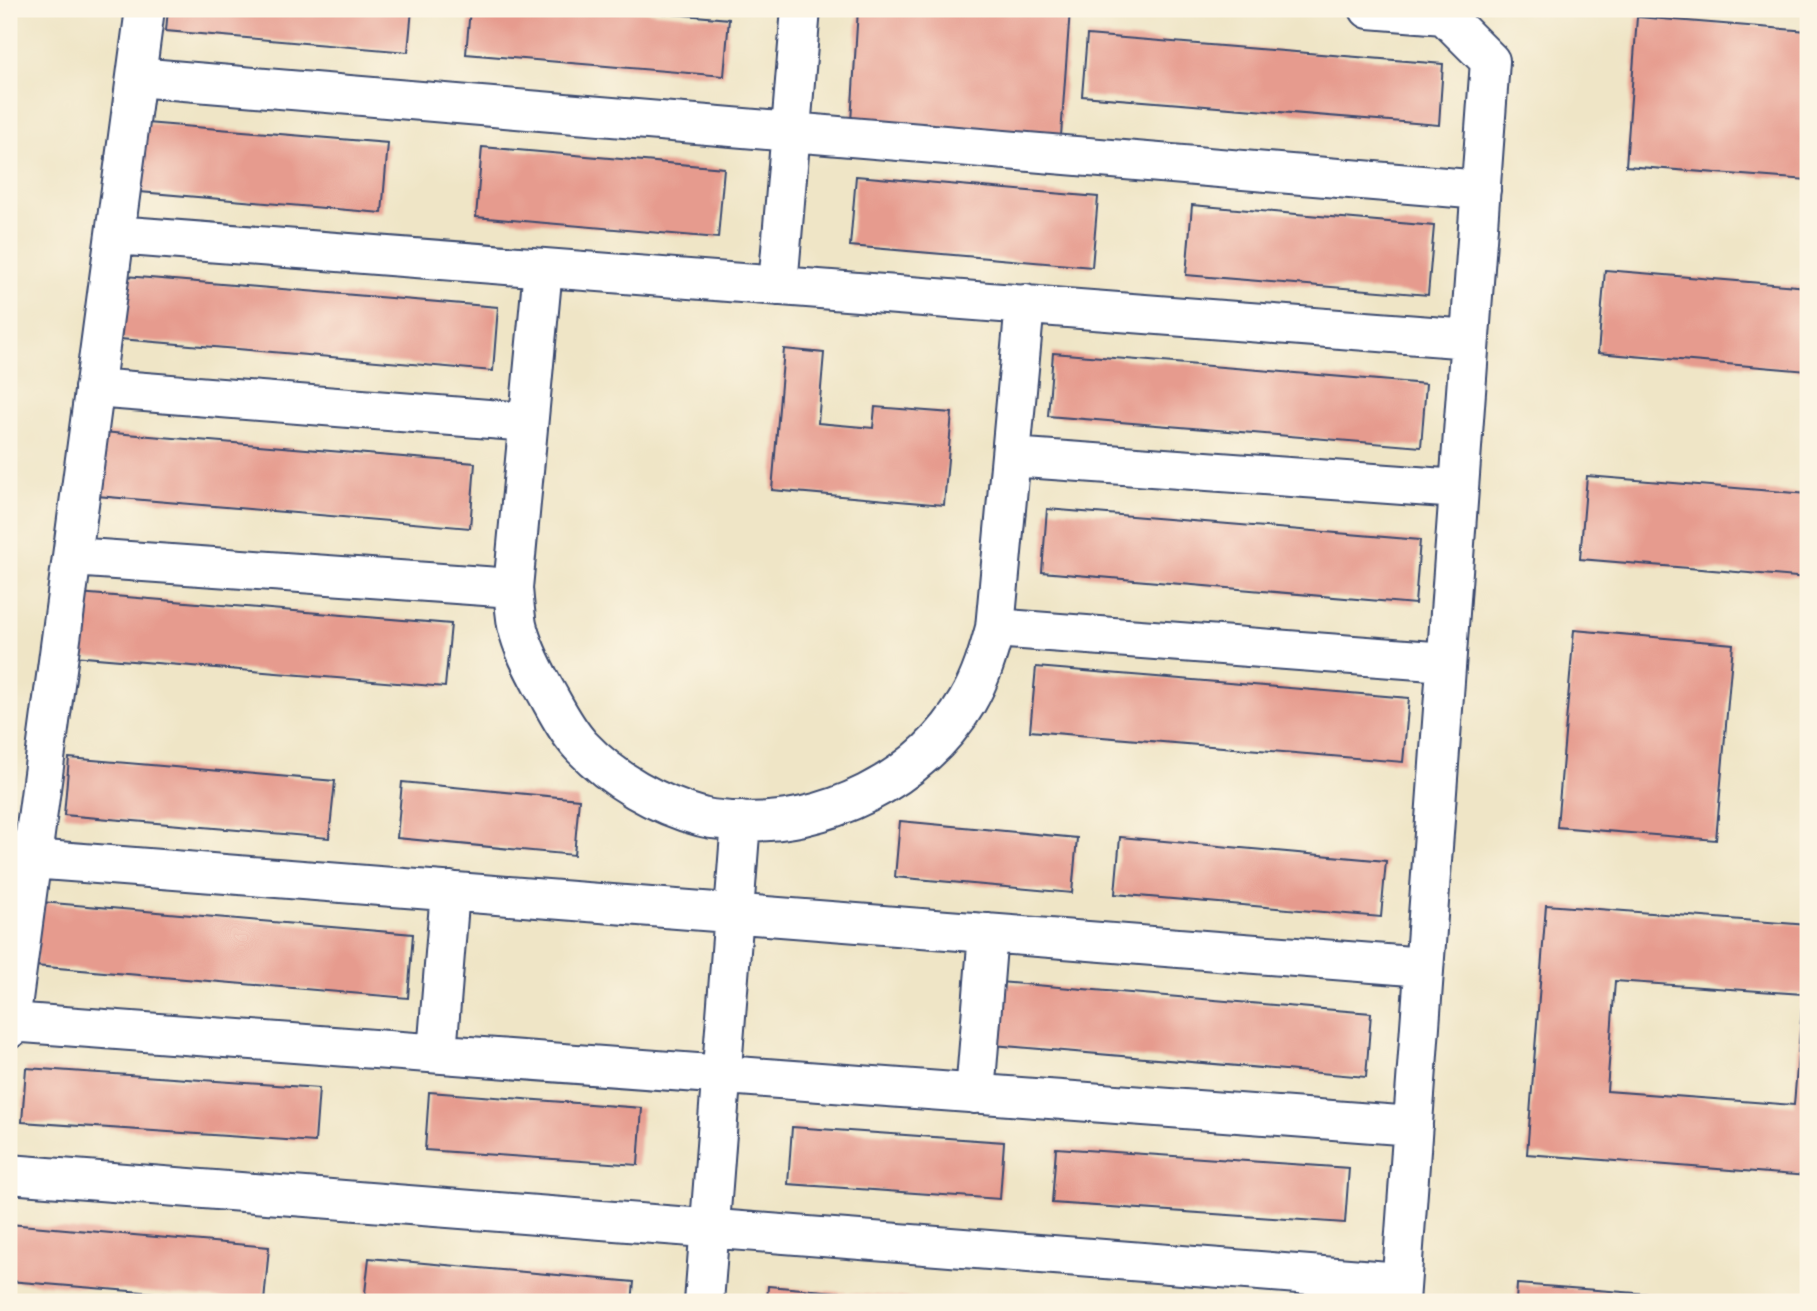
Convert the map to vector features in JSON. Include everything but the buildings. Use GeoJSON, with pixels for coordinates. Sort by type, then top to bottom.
{"type":"FeatureCollection","features":[{"type":"Feature","properties":{"kind":"street"},"geometry":{"type":"LineString","coordinates":[[145,9],[9,1026],[437,1053],[1413,1126]]}},
{"type":"Feature","properties":{"kind":"street"},"geometry":{"type":"LineString","coordinates":[[778,286],[801,9]]}},
{"type":"Feature","properties":{"kind":"street"},"geometry":{"type":"LineString","coordinates":[[9,1174],[710,1228],[1401,1292],[1490,61],[1444,15],[1368,9]]}},
{"type":"Feature","properties":{"kind":"street"},"geometry":{"type":"LineString","coordinates":[[136,77],[1480,190]]}},
{"type":"Feature","properties":{"kind":"street"},"geometry":{"type":"LineString","coordinates":[[115,235],[1470,339]]}},
{"type":"Feature","properties":{"kind":"street"},"geometry":{"type":"LineString","coordinates":[[542,268],[513,588],[517,626],[529,661],[580,745],[619,780],[666,805],[705,818],[741,821],[772,822],[811,816],[855,800],[896,776],[934,745],[966,703],[985,665],[995,628],[1025,304]]}},
{"type":"Feature","properties":{"kind":"street"},"geometry":{"type":"LineString","coordinates":[[94,388],[528,422]]}},
{"type":"Feature","properties":{"kind":"street"},"geometry":{"type":"LineString","coordinates":[[1011,457],[1459,489]]}},
{"type":"Feature","properties":{"kind":"street"},"geometry":{"type":"LineString","coordinates":[[72,557],[513,588]]}},
{"type":"Feature","properties":{"kind":"street"},"geometry":{"type":"LineString","coordinates":[[995,628],[1446,662]]}},
{"type":"Feature","properties":{"kind":"street"},"geometry":{"type":"LineString","coordinates":[[704,1302],[741,821]]}},
{"type":"Feature","properties":{"kind":"street"},"geometry":{"type":"LineString","coordinates":[[32,859],[1424,967]]}},
{"type":"Feature","properties":{"kind":"street"},"geometry":{"type":"LineString","coordinates":[[437,1053],[450,891]]}},
{"type":"Feature","properties":{"kind":"street"},"geometry":{"type":"LineString","coordinates":[[975,1094],[988,933]]}}]}
